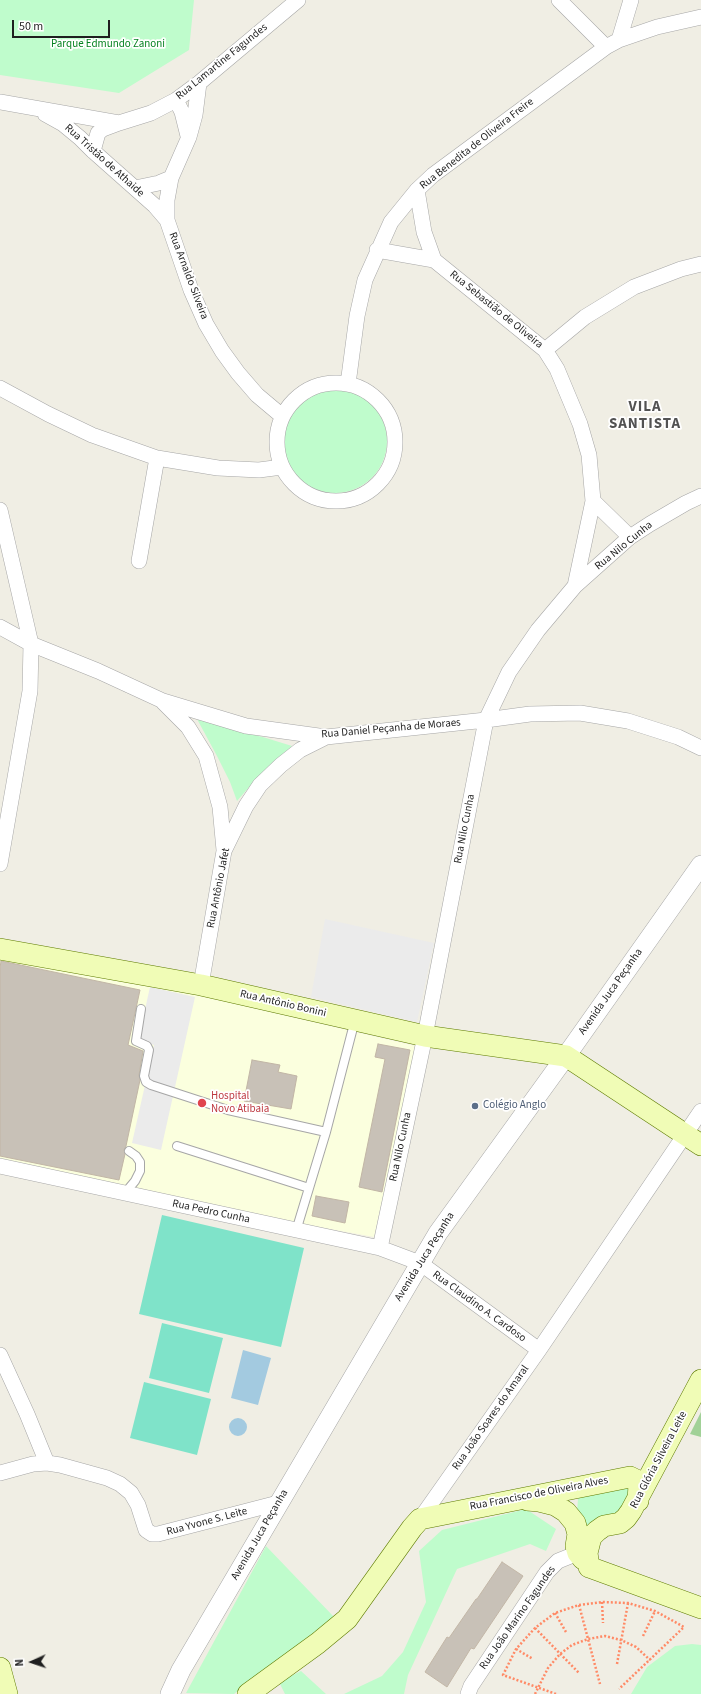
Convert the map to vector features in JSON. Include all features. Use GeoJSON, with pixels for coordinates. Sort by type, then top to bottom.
{"type":"FeatureCollection","features":[{"type":"Feature","properties":{"kind":"main road","name":"Rua Antônio Bonini"},"geometry":{"type":"LineString","coordinates":[[0,949],[201,985],[425,1036],[566,1056]]}},
{"type":"Feature","properties":{"kind":"main road"},"geometry":{"type":"LineString","coordinates":[[566,1056],[692,1139]]}},
{"type":"Feature","properties":{"kind":"main road","name":"Rua Glória Silveira Leite"},"geometry":{"type":"LineString","coordinates":[[597,1531],[604,1526],[620,1523],[626,1518],[638,1501],[701,1380]]}},
{"type":"Feature","properties":{"kind":"main road","name":"Rua Francisco de Oliveira Alves"},"geometry":{"type":"LineString","coordinates":[[420,1519],[587,1484],[630,1477],[636,1480],[639,1485],[638,1501]]}},
{"type":"Feature","properties":{"kind":"main road"},"geometry":{"type":"LineString","coordinates":[[587,1484],[572,1497],[570,1506],[578,1534],[576,1546],[584,1560],[701,1608]]}},
{"type":"Feature","properties":{"kind":"main road"},"geometry":{"type":"LineString","coordinates":[[505,1501],[539,1501],[555,1505],[566,1512],[581,1529],[597,1531]]}},
{"type":"Feature","properties":{"kind":"main road","name":"Rua João Soares do Amaral"},"geometry":{"type":"LineString","coordinates":[[248,1694],[318,1644],[347,1619],[420,1519]]}},
{"type":"Feature","properties":{"kind":"main road"},"geometry":{"type":"LineString","coordinates":[[584,1560],[591,1537],[597,1531]]}},
{"type":"Feature","properties":{"kind":"main road"},"geometry":{"type":"LineString","coordinates":[[0,1668],[6,1694]]}},
{"type":"Feature","properties":{"kind":"street","name":"Rua Lamartine Fagundes"},"geometry":{"type":"LineString","coordinates":[[0,102],[119,123],[151,113],[176,100],[199,83],[298,0]]}},
{"type":"Feature","properties":{"kind":"street"},"geometry":{"type":"LineString","coordinates":[[559,0],[612,44],[631,0]]}},
{"type":"Feature","properties":{"kind":"street","name":"Rua Benedita de Oliveira Freire"},"geometry":{"type":"LineString","coordinates":[[348,384],[354,332],[365,280],[391,222],[417,190],[433,175],[612,44],[656,27],[701,18]]}},
{"type":"Feature","properties":{"kind":"street","name":"Rua Arnaldo Silveira"},"geometry":{"type":"LineString","coordinates":[[199,83],[195,115],[189,137],[171,178],[167,200],[167,220],[191,290],[210,330],[238,374],[257,395],[282,416]]}},
{"type":"Feature","properties":{"kind":"street"},"geometry":{"type":"LineString","coordinates":[[176,100],[182,112],[189,137]]}},
{"type":"Feature","properties":{"kind":"street","name":"Rua Tristão de Athaide"},"geometry":{"type":"LineString","coordinates":[[36,108],[63,124],[80,138],[92,151],[156,206],[167,220]]}},
{"type":"Feature","properties":{"kind":"street"},"geometry":{"type":"LineString","coordinates":[[92,151],[98,133],[103,129],[119,123]]}},
{"type":"Feature","properties":{"kind":"street"},"geometry":{"type":"LineString","coordinates":[[135,188],[160,183],[171,178]]}},
{"type":"Feature","properties":{"kind":"street"},"geometry":{"type":"LineString","coordinates":[[417,190],[424,232],[434,260]]}},
{"type":"Feature","properties":{"kind":"street","name":"Rua Sebastião de Oliveira"},"geometry":{"type":"LineString","coordinates":[[378,250],[434,260],[544,350],[558,369],[580,424],[589,455],[593,501],[575,586]]}},
{"type":"Feature","properties":{"kind":"street"},"geometry":{"type":"LineString","coordinates":[[544,350],[585,317],[634,287],[681,269],[701,264]]}},
{"type":"Feature","properties":{"kind":"street"},"geometry":{"type":"LineString","coordinates":[[328,383],[348,384],[366,391],[382,405],[391,422],[394,442],[391,462],[381,480],[366,493],[347,500],[327,500],[308,494],[292,481],[282,467],[277,450],[277,433],[282,416],[294,400],[310,389],[328,383]]}},
{"type":"Feature","properties":{"kind":"street"},"geometry":{"type":"LineString","coordinates":[[0,388],[48,414],[92,435],[157,458],[218,468],[259,470],[282,467]]}},
{"type":"Feature","properties":{"kind":"street"},"geometry":{"type":"LineString","coordinates":[[139,561],[157,458]]}},
{"type":"Feature","properties":{"kind":"street","name":"Rua Nilo Cunha"},"geometry":{"type":"LineString","coordinates":[[380,1248],[425,1036],[486,720],[509,672],[538,630],[575,586],[630,537],[686,502],[701,496]]}},
{"type":"Feature","properties":{"kind":"street"},"geometry":{"type":"LineString","coordinates":[[593,501],[630,537]]}},
{"type":"Feature","properties":{"kind":"street"},"geometry":{"type":"LineString","coordinates":[[0,510],[31,644],[30,691],[0,864]]}},
{"type":"Feature","properties":{"kind":"street","name":"Rua Daniel Peçanha de Moraes"},"geometry":{"type":"LineString","coordinates":[[0,628],[31,644],[98,671],[163,701],[246,726],[326,737],[530,714],[580,713],[628,721],[678,737],[701,748]]}},
{"type":"Feature","properties":{"kind":"street"},"geometry":{"type":"LineString","coordinates":[[163,701],[188,727],[206,756],[220,806],[224,851]]}},
{"type":"Feature","properties":{"kind":"street","name":"Rua Antônio Jafet"},"geometry":{"type":"LineString","coordinates":[[201,985],[224,851],[246,806],[260,785],[281,765],[300,750],[326,737]]}},
{"type":"Feature","properties":{"kind":"street"},"geometry":{"type":"LineString","coordinates":[[220,806],[234,812],[240,811],[246,806]]}},
{"type":"Feature","properties":{"kind":"street","name":"Avenida Juca Peçanha"},"geometry":{"type":"LineString","coordinates":[[170,1694],[181,1670],[278,1503],[438,1233],[698,876]]}},
{"type":"Feature","properties":{"kind":"street","name":"Rua João Soares do Amaral"},"geometry":{"type":"LineString","coordinates":[[420,1519],[539,1350],[692,1139],[701,1111]]}},
{"type":"Feature","properties":{"kind":"street","name":"Rua Pedro Cunha"},"geometry":{"type":"LineString","coordinates":[[0,1166],[380,1248],[420,1263]]}},
{"type":"Feature","properties":{"kind":"street","name":"Rua Claudino A. Cardoso"},"geometry":{"type":"LineString","coordinates":[[420,1263],[539,1350]]}},
{"type":"Feature","properties":{"kind":"street"},"geometry":{"type":"LineString","coordinates":[[0,1356],[27,1414],[47,1463]]}},
{"type":"Feature","properties":{"kind":"street","name":"Rua Yvone S. Leite"},"geometry":{"type":"LineString","coordinates":[[0,1473],[33,1464],[47,1463],[87,1473],[120,1484],[131,1493],[138,1506],[146,1530],[152,1534],[158,1534],[278,1503]]}},
{"type":"Feature","properties":{"kind":"street","name":"Rua João Marino Fagundes"},"geometry":{"type":"LineString","coordinates":[[468,1694],[471,1686],[548,1572],[558,1561],[584,1560]]}},
{"type":"Feature","properties":{"kind":"street"},"geometry":{"type":"LineString","coordinates":[[181,1670],[181,1694]]}},
{"type":"Feature","properties":{"kind":"lane"},"geometry":{"type":"LineString","coordinates":[[141,1009],[136,1041],[147,1046],[149,1050],[144,1076],[146,1082],[228,1110],[326,1132]]}},
{"type":"Feature","properties":{"kind":"lane"},"geometry":{"type":"LineString","coordinates":[[296,1231],[326,1132],[355,1020]]}},
{"type":"Feature","properties":{"kind":"lane"},"geometry":{"type":"LineString","coordinates":[[177,1146],[309,1188]]}},
{"type":"Feature","properties":{"kind":"lane"},"geometry":{"type":"LineString","coordinates":[[125,1194],[140,1172],[140,1162],[136,1156],[129,1151]]}},
{"type":"Feature","properties":{"kind":"path"},"geometry":{"type":"LineString","coordinates":[[602,1602],[604,1623]]}},
{"type":"Feature","properties":{"kind":"path"},"geometry":{"type":"LineString","coordinates":[[556,1694],[503,1675],[516,1649],[535,1628],[556,1613],[579,1605],[602,1602],[628,1603],[656,1611],[684,1627],[619,1689]]}},
{"type":"Feature","properties":{"kind":"path"},"geometry":{"type":"LineString","coordinates":[[617,1664],[628,1603]]}},
{"type":"Feature","properties":{"kind":"path"},"geometry":{"type":"LineString","coordinates":[[579,1605],[600,1684]]}},
{"type":"Feature","properties":{"kind":"path"},"geometry":{"type":"LineString","coordinates":[[643,1636],[656,1611]]}},
{"type":"Feature","properties":{"kind":"path"},"geometry":{"type":"LineString","coordinates":[[556,1613],[566,1632]]}},
{"type":"Feature","properties":{"kind":"path"},"geometry":{"type":"LineString","coordinates":[[535,1628],[579,1673]]}},
{"type":"Feature","properties":{"kind":"path"},"geometry":{"type":"LineString","coordinates":[[535,1694],[548,1668],[560,1654],[572,1645],[588,1639],[605,1636],[621,1640],[636,1647],[650,1660]]}},
{"type":"Feature","properties":{"kind":"path"},"geometry":{"type":"LineString","coordinates":[[516,1649],[533,1659]]}},
{"type":"Feature","properties":{"kind":"shaded area"},"geometry":{"type":"Polygon","coordinates":[[[325,919],[434,943],[417,1022],[311,997],[325,919]]]}},
{"type":"Feature","properties":{"kind":"shaded area","name":"Hospital Novo Atibaia"},"geometry":{"type":"Polygon","coordinates":[[[0,959],[206,997],[416,1046],[374,1237],[165,1199],[0,1161],[0,959]]]}},
{"type":"Feature","properties":{"kind":"shaded area"},"geometry":{"type":"Polygon","coordinates":[[[150,987],[195,997],[161,1150],[132,1143],[154,1045],[138,1041],[150,987]]]}},
{"type":"Feature","properties":{"kind":"green space","name":"Parque Edmundo Zanoni"},"geometry":{"type":"Polygon","coordinates":[[[0,0],[194,0],[189,50],[119,93],[0,75],[0,0]]]}},
{"type":"Feature","properties":{"kind":"green space"},"geometry":{"type":"Polygon","coordinates":[[[335,389],[355,393],[372,404],[383,421],[387,441],[383,461],[372,478],[355,489],[335,493],[315,489],[298,478],[287,461],[283,441],[287,421],[298,404],[315,393],[335,389]]]}},
{"type":"Feature","properties":{"kind":"green space"},"geometry":{"type":"Polygon","coordinates":[[[197,719],[292,746],[257,778],[237,801],[230,782],[197,719]]]}},
{"type":"Feature","properties":{"kind":"green space"},"geometry":{"type":"Polygon","coordinates":[[[162,1215],[304,1248],[281,1347],[139,1314],[162,1215]]]}},
{"type":"Feature","properties":{"kind":"green space"},"geometry":{"type":"Polygon","coordinates":[[[162,1323],[223,1338],[209,1393],[149,1378],[162,1323]]]}},
{"type":"Feature","properties":{"kind":"green space"},"geometry":{"type":"Polygon","coordinates":[[[144,1382],[211,1399],[197,1455],[130,1438],[144,1382]]]}},
{"type":"Feature","properties":{"kind":"green space"},"geometry":{"type":"Polygon","coordinates":[[[701,1412],[701,1437],[690,1434],[701,1412]]]}},
{"type":"Feature","properties":{"kind":"green space"},"geometry":{"type":"Polygon","coordinates":[[[623,1480],[637,1500],[589,1530],[577,1512],[578,1499],[581,1494],[623,1480]]]}},
{"type":"Feature","properties":{"kind":"green space"},"geometry":{"type":"Polygon","coordinates":[[[526,1509],[556,1529],[546,1551],[530,1544],[457,1569],[408,1675],[404,1694],[344,1694],[382,1676],[403,1652],[426,1602],[419,1551],[442,1530],[526,1509]]]}},
{"type":"Feature","properties":{"kind":"green space"},"geometry":{"type":"Polygon","coordinates":[[[266,1546],[334,1617],[234,1694],[186,1693],[266,1546]]]}},
{"type":"Feature","properties":{"kind":"green space"},"geometry":{"type":"Polygon","coordinates":[[[692,1644],[701,1645],[701,1694],[631,1694],[647,1667],[675,1646],[692,1644]]]}},
{"type":"Feature","properties":{"kind":"green space"},"geometry":{"type":"Polygon","coordinates":[[[301,1671],[326,1694],[285,1694],[279,1682],[301,1671]]]}},
{"type":"Feature","properties":{"kind":"water"},"geometry":{"type":"Polygon","coordinates":[[[243,1350],[271,1358],[258,1405],[231,1398],[243,1350]]]}},
{"type":"Feature","properties":{"kind":"water"},"geometry":{"type":"Polygon","coordinates":[[[238,1418],[244,1421],[247,1427],[244,1433],[238,1436],[232,1433],[229,1427],[232,1421],[238,1418]]]}},
{"type":"Feature","properties":{"kind":"building"},"geometry":{"type":"Polygon","coordinates":[[[1,961],[140,990],[128,1045],[143,1051],[139,1075],[140,1080],[124,1150],[125,1154],[119,1180],[0,1156],[1,961]]]}},
{"type":"Feature","properties":{"kind":"building"},"geometry":{"type":"Polygon","coordinates":[[[378,1044],[410,1050],[382,1192],[359,1187],[385,1059],[375,1057],[378,1044]]]}},
{"type":"Feature","properties":{"kind":"building"},"geometry":{"type":"Polygon","coordinates":[[[252,1060],[280,1065],[278,1072],[297,1076],[291,1109],[244,1101],[252,1060]]]}},
{"type":"Feature","properties":{"kind":"building"},"geometry":{"type":"Polygon","coordinates":[[[316,1196],[349,1202],[345,1223],[312,1216],[316,1196]]]}},
{"type":"Feature","properties":{"kind":"building"},"geometry":{"type":"Polygon","coordinates":[[[502,1562],[523,1576],[474,1649],[471,1648],[447,1687],[425,1672],[447,1637],[449,1638],[502,1562]]]}},
{"type":"Feature","properties":{"kind":"place","name":"Hospital Novo Atibaia"},"geometry":{"type":"Point","coordinates":[202,1103]}},
{"type":"Feature","properties":{"kind":"place","name":"Colégio Anglo"},"geometry":{"type":"Point","coordinates":[475,1106]}},
{"type":"Feature","properties":{"kind":"district","name":"VILA SANTISTA"},"geometry":{"type":"Point","coordinates":[645,416]}}]}
